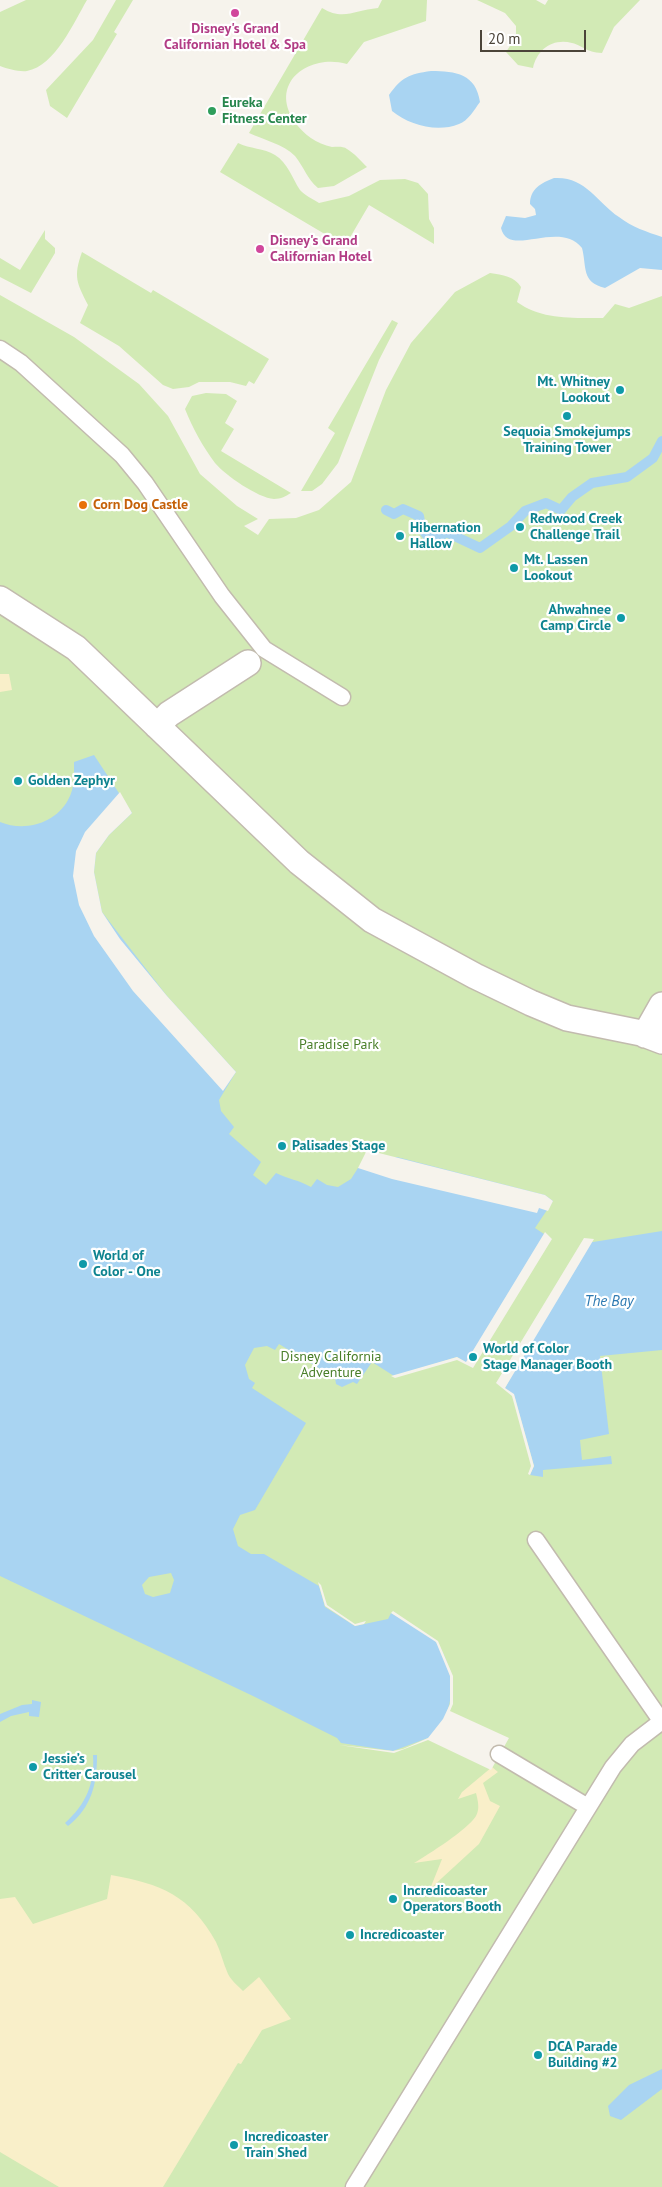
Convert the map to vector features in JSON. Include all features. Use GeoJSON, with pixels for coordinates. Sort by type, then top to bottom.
{"type":"FeatureCollection","features":[{"type":"Feature","properties":{"kind":"street"},"geometry":{"type":"LineString","coordinates":[[0,599],[76,648],[299,862],[372,920],[474,976],[567,1018],[654,1038],[662,1005]]}},
{"type":"Feature","properties":{"kind":"street"},"geometry":{"type":"LineString","coordinates":[[157,726],[169,714],[256,656]]}},
{"type":"Feature","properties":{"kind":"lane"},"geometry":{"type":"LineString","coordinates":[[0,349],[21,363],[122,454],[145,483],[222,596],[256,656],[342,697]]}},
{"type":"Feature","properties":{"kind":"lane"},"geometry":{"type":"LineString","coordinates":[[354,2187],[613,1767],[632,1744],[662,1722],[536,1540]]}},
{"type":"Feature","properties":{"kind":"lane"},"geometry":{"type":"LineString","coordinates":[[499,1754],[588,1807]]}},
{"type":"Feature","properties":{"kind":"green space"},"geometry":{"type":"Polygon","coordinates":[[[26,0],[87,0],[70,31],[55,52],[37,67],[21,71],[0,66],[0,12],[26,0]]]}},
{"type":"Feature","properties":{"kind":"green space"},"geometry":{"type":"Polygon","coordinates":[[[116,0],[133,0],[114,32],[117,34],[67,118],[50,106],[46,90],[93,40],[116,0]]]}},
{"type":"Feature","properties":{"kind":"green space"},"geometry":{"type":"Polygon","coordinates":[[[382,0],[427,0],[426,21],[364,42],[347,64],[319,63],[307,67],[297,74],[290,84],[286,95],[288,108],[302,131],[321,144],[345,148],[367,167],[334,186],[318,188],[290,152],[279,145],[249,133],[322,8],[336,14],[349,14],[378,8],[382,0]]]}},
{"type":"Feature","properties":{"kind":"green space"},"geometry":{"type":"Polygon","coordinates":[[[477,0],[536,0],[545,5],[548,0],[640,0],[614,27],[602,53],[572,43],[558,42],[546,47],[542,51],[533,68],[518,65],[506,52],[516,37],[516,26],[505,13],[477,0]]]}},
{"type":"Feature","properties":{"kind":"green space"},"geometry":{"type":"Polygon","coordinates":[[[238,143],[275,155],[287,166],[300,190],[319,203],[349,196],[380,180],[405,179],[418,183],[428,194],[429,219],[434,228],[434,244],[369,205],[345,246],[220,172],[238,143]]]}},
{"type":"Feature","properties":{"kind":"green space"},"geometry":{"type":"Polygon","coordinates":[[[45,230],[45,239],[55,248],[55,253],[31,293],[0,277],[0,258],[20,270],[45,230]]]}},
{"type":"Feature","properties":{"kind":"green space"},"geometry":{"type":"Polygon","coordinates":[[[82,252],[151,293],[153,290],[269,359],[254,384],[249,381],[246,386],[230,382],[199,382],[189,387],[173,389],[163,385],[119,346],[80,323],[88,305],[81,291],[77,274],[82,252]]]}},
{"type":"Feature","properties":{"kind":"green space","name":"Disney California Adventure"},"geometry":{"type":"Polygon","coordinates":[[[490,273],[508,277],[518,283],[521,287],[517,302],[537,312],[558,317],[603,318],[615,304],[629,308],[662,296],[662,2187],[0,2187],[0,295],[74,337],[139,384],[168,416],[200,474],[237,506],[258,519],[244,526],[258,535],[269,519],[296,518],[319,510],[351,482],[386,390],[411,343],[455,292],[490,273]]]}},
{"type":"Feature","properties":{"kind":"green space"},"geometry":{"type":"Polygon","coordinates":[[[392,320],[398,323],[379,360],[338,463],[322,484],[312,491],[301,491],[335,433],[328,428],[392,320]]]}},
{"type":"Feature","properties":{"kind":"green space"},"geometry":{"type":"Polygon","coordinates":[[[206,393],[226,394],[237,401],[225,423],[234,429],[221,451],[291,493],[274,499],[259,495],[234,479],[215,463],[198,437],[185,409],[192,396],[206,393]]]}},
{"type":"Feature","properties":{"kind":"sand"},"geometry":{"type":"Polygon","coordinates":[[[0,674],[9,674],[12,690],[0,692],[0,674]]]}},
{"type":"Feature","properties":{"kind":"sand"},"geometry":{"type":"Polygon","coordinates":[[[492,1767],[498,1772],[483,1783],[490,1801],[500,1806],[479,1844],[430,1889],[442,1859],[414,1863],[456,1835],[476,1816],[478,1802],[476,1793],[458,1799],[462,1792],[492,1767]]]}},
{"type":"Feature","properties":{"kind":"sand"},"geometry":{"type":"Polygon","coordinates":[[[111,1875],[159,1888],[185,1903],[196,1913],[216,1942],[228,1974],[233,1981],[243,1991],[259,1977],[291,2019],[262,2030],[241,2064],[238,2063],[163,2187],[59,2187],[0,2152],[0,1899],[15,1897],[33,1924],[107,1899],[111,1875]]]}},
{"type":"Feature","properties":{"kind":"water"},"geometry":{"type":"Polygon","coordinates":[[[431,71],[456,73],[474,85],[480,102],[471,115],[462,123],[451,127],[433,128],[415,124],[392,111],[389,95],[398,84],[411,75],[431,71]]]}},
{"type":"Feature","properties":{"kind":"water"},"geometry":{"type":"Polygon","coordinates":[[[554,178],[565,178],[582,185],[624,221],[662,237],[662,270],[640,268],[605,288],[588,278],[582,248],[572,240],[561,237],[548,237],[513,240],[506,237],[501,228],[506,216],[525,218],[536,215],[535,209],[530,204],[532,194],[541,184],[554,178]]]}},
{"type":"Feature","properties":{"kind":"water"},"geometry":{"type":"Polygon","coordinates":[[[94,755],[132,813],[109,835],[96,853],[94,872],[102,912],[167,996],[236,1072],[219,1100],[221,1111],[234,1127],[229,1134],[261,1162],[253,1175],[266,1185],[276,1173],[311,1187],[317,1179],[327,1185],[338,1187],[351,1179],[358,1168],[397,1157],[545,1195],[553,1201],[535,1228],[550,1238],[471,1366],[457,1357],[394,1376],[372,1362],[357,1384],[353,1382],[342,1387],[336,1384],[335,1378],[279,1344],[275,1350],[267,1346],[254,1348],[245,1365],[249,1379],[255,1383],[252,1388],[306,1423],[255,1510],[240,1515],[233,1529],[238,1546],[251,1554],[264,1554],[319,1586],[325,1607],[355,1626],[388,1619],[391,1613],[427,1634],[441,1649],[448,1667],[451,1695],[447,1712],[507,1739],[428,1738],[393,1751],[341,1743],[337,1738],[253,1696],[0,1576],[0,822],[9,825],[29,826],[38,824],[55,815],[68,800],[72,791],[74,762],[94,755]],[[171,1573],[149,1577],[142,1585],[145,1594],[153,1597],[170,1593],[174,1580],[171,1573]]]}},
{"type":"Feature","properties":{"kind":"water","name":"The Bay"},"geometry":{"type":"Polygon","coordinates":[[[662,1231],[662,1350],[600,1356],[609,1434],[580,1440],[582,1460],[611,1456],[612,1464],[543,1470],[543,1477],[530,1475],[534,1466],[514,1395],[505,1388],[584,1240],[593,1242],[662,1231]]]}},
{"type":"Feature","properties":{"kind":"water"},"geometry":{"type":"Polygon","coordinates":[[[32,1700],[41,1702],[39,1717],[29,1716],[29,1712],[11,1716],[0,1722],[0,1714],[22,1705],[32,1704],[32,1700]]]}},
{"type":"Feature","properties":{"kind":"water"},"geometry":{"type":"Polygon","coordinates":[[[93,1755],[97,1755],[96,1776],[88,1803],[68,1826],[65,1823],[79,1808],[88,1793],[91,1784],[93,1755]]]}},
{"type":"Feature","properties":{"kind":"water"},"geometry":{"type":"Polygon","coordinates":[[[662,2069],[662,2089],[621,2120],[610,2116],[608,2106],[629,2085],[662,2069]]]}},
{"type":"Feature","properties":{"kind":"pier"},"geometry":{"type":"Polygon","coordinates":[[[120,792],[132,813],[109,835],[96,853],[94,872],[102,912],[120,939],[167,996],[236,1072],[223,1091],[133,991],[94,936],[79,905],[73,876],[76,851],[85,832],[120,792]]]}},
{"type":"Feature","properties":{"kind":"pier"},"geometry":{"type":"Polygon","coordinates":[[[367,1150],[545,1195],[553,1201],[548,1211],[539,1208],[537,1213],[392,1179],[358,1168],[367,1150]]]}},
{"type":"Feature","properties":{"kind":"pier"},"geometry":{"type":"Polygon","coordinates":[[[545,1232],[552,1239],[473,1368],[457,1360],[395,1378],[391,1376],[457,1357],[466,1362],[545,1232]]]}},
{"type":"Feature","properties":{"kind":"pier"},"geometry":{"type":"Polygon","coordinates":[[[584,1238],[594,1239],[505,1388],[514,1394],[534,1466],[530,1475],[528,1474],[531,1466],[512,1396],[496,1383],[584,1238]]]}},
{"type":"Feature","properties":{"kind":"pier"},"geometry":{"type":"Polygon","coordinates":[[[318,1582],[321,1585],[327,1605],[355,1624],[366,1621],[364,1624],[355,1626],[325,1606],[318,1582]]]}},
{"type":"Feature","properties":{"kind":"pier"},"geometry":{"type":"Polygon","coordinates":[[[393,1611],[438,1641],[453,1676],[453,1704],[450,1711],[509,1738],[491,1770],[428,1740],[394,1753],[339,1745],[393,1751],[403,1749],[428,1738],[443,1719],[450,1704],[450,1676],[436,1642],[391,1613],[393,1611]]]}},
{"type":"Feature","properties":{"kind":"waterway"},"geometry":{"type":"LineString","coordinates":[[428,537],[438,538],[446,532],[480,548],[511,526],[525,511],[546,503],[561,510],[572,497],[592,483],[627,477],[653,458],[662,441]]}},
{"type":"Feature","properties":{"kind":"waterway"},"geometry":{"type":"LineString","coordinates":[[386,510],[394,514],[403,509],[419,516],[421,527],[431,541]]}},
{"type":"Feature","properties":{"kind":"place","name":"Disney's Grand Californian Hotel & Spa"},"geometry":{"type":"Point","coordinates":[235,13]}},
{"type":"Feature","properties":{"kind":"place","name":"Eureka Fitness Center"},"geometry":{"type":"Point","coordinates":[212,111]}},
{"type":"Feature","properties":{"kind":"place","name":"Disney's Grand Californian Hotel"},"geometry":{"type":"Point","coordinates":[260,249]}},
{"type":"Feature","properties":{"kind":"place","name":"Mt. Whitney Lookout"},"geometry":{"type":"Point","coordinates":[620,390]}},
{"type":"Feature","properties":{"kind":"place","name":"Sequoia Smokejumps Training Tower"},"geometry":{"type":"Point","coordinates":[567,416]}},
{"type":"Feature","properties":{"kind":"place","name":"Corn Dog Castle"},"geometry":{"type":"Point","coordinates":[83,505]}},
{"type":"Feature","properties":{"kind":"place","name":"Redwood Creek Challenge Trail"},"geometry":{"type":"Point","coordinates":[520,527]}},
{"type":"Feature","properties":{"kind":"place","name":"Hibernation Hallow"},"geometry":{"type":"Point","coordinates":[400,536]}},
{"type":"Feature","properties":{"kind":"place","name":"Mt. Lassen Lookout"},"geometry":{"type":"Point","coordinates":[514,568]}},
{"type":"Feature","properties":{"kind":"place","name":"Ahwahnee Camp Circle"},"geometry":{"type":"Point","coordinates":[621,618]}},
{"type":"Feature","properties":{"kind":"place","name":"Golden Zephyr"},"geometry":{"type":"Point","coordinates":[18,781]}},
{"type":"Feature","properties":{"kind":"place","name":"Palisades Stage"},"geometry":{"type":"Point","coordinates":[282,1146]}},
{"type":"Feature","properties":{"kind":"place","name":"World of Color - One"},"geometry":{"type":"Point","coordinates":[83,1264]}},
{"type":"Feature","properties":{"kind":"place","name":"World of Color Stage Manager Booth"},"geometry":{"type":"Point","coordinates":[473,1357]}},
{"type":"Feature","properties":{"kind":"place","name":"Jessie’s Critter Carousel"},"geometry":{"type":"Point","coordinates":[33,1767]}},
{"type":"Feature","properties":{"kind":"place","name":"Incredicoaster Operators Booth"},"geometry":{"type":"Point","coordinates":[393,1899]}},
{"type":"Feature","properties":{"kind":"place","name":"Incredicoaster"},"geometry":{"type":"Point","coordinates":[350,1935]}},
{"type":"Feature","properties":{"kind":"place","name":"DCA Parade Building #2"},"geometry":{"type":"Point","coordinates":[538,2055]}},
{"type":"Feature","properties":{"kind":"place","name":"Incredicoaster Train Shed"},"geometry":{"type":"Point","coordinates":[234,2145]}},
{"type":"Feature","properties":{"kind":"park label","name":"Paradise Park"},"geometry":{"type":"Point","coordinates":[339,1045]}}]}
